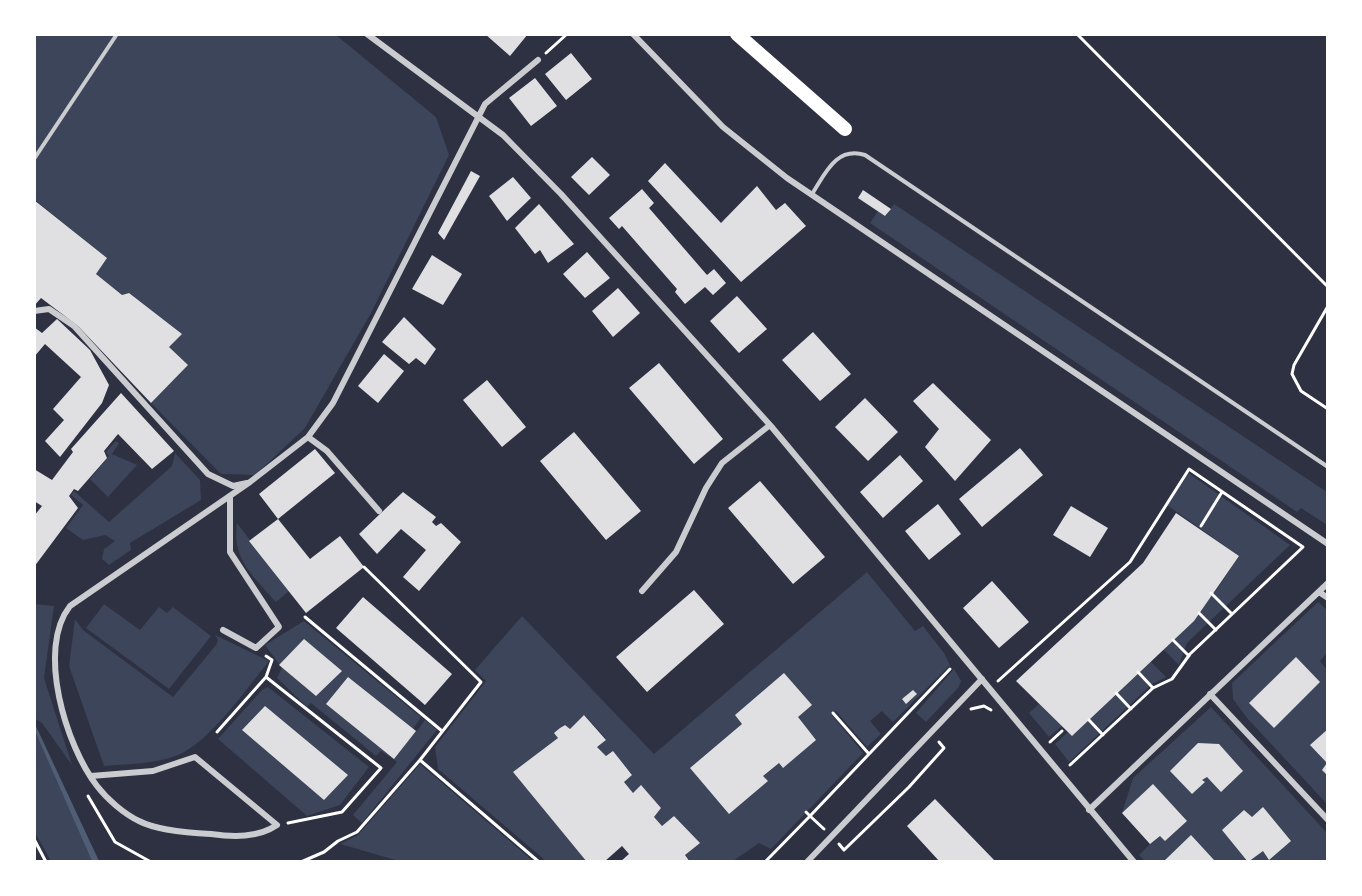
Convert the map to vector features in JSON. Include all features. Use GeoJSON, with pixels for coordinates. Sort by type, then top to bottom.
{"type":"FeatureCollection","features":[{"type":"Feature","properties":{"kind":"highway"},"geometry":{"type":"LineString","coordinates":[[737,34],[844,129]]}},
{"type":"Feature","properties":{"kind":"street"},"geometry":{"type":"LineString","coordinates":[[367,34],[503,135],[554,188],[770,425],[1089,810],[1134,861]]}},
{"type":"Feature","properties":{"kind":"street"},"geometry":{"type":"LineString","coordinates":[[633,34],[745,147],[1328,544]]}},
{"type":"Feature","properties":{"kind":"street"},"geometry":{"type":"LineString","coordinates":[[91,776],[153,771],[195,757],[277,825],[268,831],[236,837],[190,832],[140,822],[109,799],[91,776],[82,762],[66,719],[54,660],[57,628],[62,616],[70,606],[110,576],[250,482],[308,437],[333,403],[485,104],[538,60]]}},
{"type":"Feature","properties":{"kind":"street"},"geometry":{"type":"LineString","coordinates":[[34,311],[49,309],[74,326],[208,474],[233,486],[250,482]]}},
{"type":"Feature","properties":{"kind":"street"},"geometry":{"type":"LineString","coordinates":[[642,591],[676,552],[706,488],[722,463],[770,425]]}},
{"type":"Feature","properties":{"kind":"street"},"geometry":{"type":"LineString","coordinates":[[308,437],[327,451],[378,511]]}},
{"type":"Feature","properties":{"kind":"street"},"geometry":{"type":"LineString","coordinates":[[224,630],[256,648],[279,627],[230,552],[230,496]]}},
{"type":"Feature","properties":{"kind":"street"},"geometry":{"type":"LineString","coordinates":[[1089,810],[1328,583]]}},
{"type":"Feature","properties":{"kind":"street"},"geometry":{"type":"LineString","coordinates":[[1319,592],[1328,598]]}},
{"type":"Feature","properties":{"kind":"street"},"geometry":{"type":"LineString","coordinates":[[807,861],[982,679]]}},
{"type":"Feature","properties":{"kind":"street"},"geometry":{"type":"LineString","coordinates":[[1210,694],[1328,820]]}},
{"type":"Feature","properties":{"kind":"lane"},"geometry":{"type":"LineString","coordinates":[[34,159],[117,34]]}},
{"type":"Feature","properties":{"kind":"lane"},"geometry":{"type":"LineString","coordinates":[[812,194],[838,157],[852,153],[865,155],[1328,467]]}},
{"type":"Feature","properties":{"kind":"path"},"geometry":{"type":"LineString","coordinates":[[538,60],[567,34]]}},
{"type":"Feature","properties":{"kind":"path"},"geometry":{"type":"LineString","coordinates":[[1077,34],[1328,287]]}},
{"type":"Feature","properties":{"kind":"path"},"geometry":{"type":"LineString","coordinates":[[1328,306],[1294,365],[1292,374],[1301,391],[1328,409]]}},
{"type":"Feature","properties":{"kind":"path"},"geometry":{"type":"LineString","coordinates":[[982,679],[989,673],[997,682],[1130,562],[1189,469],[1304,547],[1189,656],[1172,679],[1153,688],[1071,766],[1064,758]]}},
{"type":"Feature","properties":{"kind":"path"},"geometry":{"type":"LineString","coordinates":[[1201,526],[1222,492]]}},
{"type":"Feature","properties":{"kind":"path"},"geometry":{"type":"LineString","coordinates":[[301,861],[324,852],[338,841],[357,832],[420,760],[481,682],[364,567]]}},
{"type":"Feature","properties":{"kind":"path"},"geometry":{"type":"LineString","coordinates":[[1211,593],[1232,614]]}},
{"type":"Feature","properties":{"kind":"path"},"geometry":{"type":"LineString","coordinates":[[1199,613],[1216,630]]}},
{"type":"Feature","properties":{"kind":"path"},"geometry":{"type":"LineString","coordinates":[[305,617],[442,731]]}},
{"type":"Feature","properties":{"kind":"path"},"geometry":{"type":"LineString","coordinates":[[1173,640],[1189,656]]}},
{"type":"Feature","properties":{"kind":"path"},"geometry":{"type":"LineString","coordinates":[[217,732],[266,677],[272,660],[261,652]]}},
{"type":"Feature","properties":{"kind":"path"},"geometry":{"type":"LineString","coordinates":[[765,861],[950,669]]}},
{"type":"Feature","properties":{"kind":"path"},"geometry":{"type":"LineString","coordinates":[[1138,672],[1153,688]]}},
{"type":"Feature","properties":{"kind":"path"},"geometry":{"type":"LineString","coordinates":[[266,677],[381,768],[342,812],[277,825]]}},
{"type":"Feature","properties":{"kind":"path"},"geometry":{"type":"LineString","coordinates":[[1116,693],[1131,709]]}},
{"type":"Feature","properties":{"kind":"path"},"geometry":{"type":"LineString","coordinates":[[964,711],[984,706],[991,710],[998,719]]}},
{"type":"Feature","properties":{"kind":"path"},"geometry":{"type":"LineString","coordinates":[[833,713],[869,754]]}},
{"type":"Feature","properties":{"kind":"path"},"geometry":{"type":"LineString","coordinates":[[1089,720],[1103,735]]}},
{"type":"Feature","properties":{"kind":"path"},"geometry":{"type":"LineString","coordinates":[[1050,742],[1062,731]]}},
{"type":"Feature","properties":{"kind":"path"},"geometry":{"type":"LineString","coordinates":[[883,732],[887,735]]}},
{"type":"Feature","properties":{"kind":"path"},"geometry":{"type":"LineString","coordinates":[[1042,734],[1057,750]]}},
{"type":"Feature","properties":{"kind":"path"},"geometry":{"type":"LineString","coordinates":[[839,844],[844,850],[909,787],[944,748],[939,738]]}},
{"type":"Feature","properties":{"kind":"path"},"geometry":{"type":"LineString","coordinates":[[420,760],[539,861]]}},
{"type":"Feature","properties":{"kind":"path"},"geometry":{"type":"LineString","coordinates":[[853,763],[857,766]]}},
{"type":"Feature","properties":{"kind":"path"},"geometry":{"type":"LineString","coordinates":[[806,812],[825,831]]}},
{"type":"Feature","properties":{"kind":"path"},"geometry":{"type":"LineString","coordinates":[[34,839],[46,861]]}},
{"type":"Feature","properties":{"kind":"shaded area"},"geometry":{"type":"Polygon","coordinates":[[[34,35],[336,35],[436,117],[449,155],[371,313],[305,428],[255,475],[221,474],[151,403],[188,365],[169,347],[182,334],[129,293],[122,295],[96,274],[107,258],[35,200],[34,35]]]}},
{"type":"Feature","properties":{"kind":"shaded area"},"geometry":{"type":"Polygon","coordinates":[[[894,204],[1327,492],[1327,525],[1301,508],[1297,512],[870,223],[878,211],[886,216],[894,204]]]}},
{"type":"Feature","properties":{"kind":"shaded area"},"geometry":{"type":"Polygon","coordinates":[[[116,441],[119,443],[112,454],[137,465],[108,497],[90,479],[109,456],[106,452],[116,441]]]}},
{"type":"Feature","properties":{"kind":"shaded area"},"geometry":{"type":"Polygon","coordinates":[[[175,453],[200,480],[201,500],[130,543],[131,550],[109,565],[102,559],[104,549],[115,541],[105,535],[83,540],[66,528],[83,505],[71,495],[74,491],[109,522],[172,466],[175,453]]]}},
{"type":"Feature","properties":{"kind":"shaded area"},"geometry":{"type":"Polygon","coordinates":[[[1187,472],[1290,545],[1187,643],[1179,665],[1163,649],[1213,591],[1215,592],[1239,556],[1167,505],[1187,472]]]}},
{"type":"Feature","properties":{"kind":"shaded area"},"geometry":{"type":"Polygon","coordinates":[[[237,523],[289,591],[276,602],[252,576],[241,557],[237,547],[237,523]]]}},
{"type":"Feature","properties":{"kind":"shaded area"},"geometry":{"type":"Polygon","coordinates":[[[867,572],[915,631],[923,626],[944,653],[950,665],[893,722],[882,711],[870,721],[881,734],[867,747],[836,711],[832,715],[863,753],[771,849],[759,843],[733,861],[690,861],[685,855],[699,842],[674,816],[662,826],[654,817],[661,808],[641,786],[633,793],[624,782],[632,774],[613,752],[606,756],[597,747],[606,739],[585,715],[570,729],[564,724],[555,733],[558,738],[513,772],[587,861],[546,861],[438,769],[435,747],[486,681],[475,670],[522,616],[654,754],[867,572]]]}},
{"type":"Feature","properties":{"kind":"shaded area"},"geometry":{"type":"Polygon","coordinates":[[[1318,602],[1327,610],[1327,653],[1320,661],[1327,670],[1327,804],[1247,718],[1233,699],[1232,683],[1318,602]]]}},
{"type":"Feature","properties":{"kind":"shaded area"},"geometry":{"type":"Polygon","coordinates":[[[34,604],[54,606],[44,678],[72,765],[42,723],[35,719],[34,604]]]}},
{"type":"Feature","properties":{"kind":"shaded area"},"geometry":{"type":"Polygon","coordinates":[[[104,604],[140,630],[159,607],[167,613],[173,607],[211,636],[169,689],[86,628],[104,604]]]}},
{"type":"Feature","properties":{"kind":"shaded area"},"geometry":{"type":"Polygon","coordinates":[[[75,619],[83,630],[173,697],[216,645],[218,640],[215,635],[269,661],[215,727],[190,749],[160,760],[104,766],[69,666],[75,619]]]}},
{"type":"Feature","properties":{"kind":"shaded area"},"geometry":{"type":"Polygon","coordinates":[[[304,621],[421,717],[413,729],[417,731],[425,720],[437,730],[362,823],[353,815],[397,762],[381,751],[376,756],[311,703],[307,707],[277,678],[282,668],[265,645],[304,621]]]}},
{"type":"Feature","properties":{"kind":"shaded area"},"geometry":{"type":"Polygon","coordinates":[[[1150,661],[1166,677],[1152,684],[1069,762],[1055,744],[1068,732],[1072,736],[1150,661]]]}},
{"type":"Feature","properties":{"kind":"shaded area"},"geometry":{"type":"Polygon","coordinates":[[[954,669],[961,681],[958,688],[926,722],[916,713],[954,669]]]}},
{"type":"Feature","properties":{"kind":"shaded area"},"geometry":{"type":"Polygon","coordinates":[[[268,687],[369,767],[340,805],[307,816],[218,739],[262,690],[268,687]]]}},
{"type":"Feature","properties":{"kind":"shaded area"},"geometry":{"type":"Polygon","coordinates":[[[1039,704],[1062,726],[1049,737],[1029,713],[1039,704]]]}},
{"type":"Feature","properties":{"kind":"shaded area"},"geometry":{"type":"Polygon","coordinates":[[[1211,707],[1327,833],[1327,861],[1145,861],[1139,855],[1150,844],[1122,813],[1133,778],[1211,707]]]}},
{"type":"Feature","properties":{"kind":"shaded area"},"geometry":{"type":"Polygon","coordinates":[[[34,722],[99,861],[92,861],[35,731],[34,722]]]}},
{"type":"Feature","properties":{"kind":"shaded area"},"geometry":{"type":"Polygon","coordinates":[[[34,725],[94,861],[51,861],[35,833],[34,725]]]}},
{"type":"Feature","properties":{"kind":"shaded area"},"geometry":{"type":"Polygon","coordinates":[[[420,764],[533,861],[399,861],[340,844],[358,835],[420,764]]]}},
{"type":"Feature","properties":{"kind":"building"},"geometry":{"type":"Polygon","coordinates":[[[485,34],[528,34],[510,56],[485,34]]]}},
{"type":"Feature","properties":{"kind":"building"},"geometry":{"type":"Polygon","coordinates":[[[571,53],[592,79],[566,100],[545,74],[571,53]]]}},
{"type":"Feature","properties":{"kind":"building"},"geometry":{"type":"Polygon","coordinates":[[[535,78],[557,106],[531,126],[509,98],[535,78]]]}},
{"type":"Feature","properties":{"kind":"building"},"geometry":{"type":"Polygon","coordinates":[[[592,157],[610,175],[589,195],[571,177],[592,157]]]}},
{"type":"Feature","properties":{"kind":"building"},"geometry":{"type":"Polygon","coordinates":[[[665,163],[721,223],[757,186],[776,210],[785,203],[806,226],[741,282],[648,181],[665,163]]]}},
{"type":"Feature","properties":{"kind":"building"},"geometry":{"type":"Polygon","coordinates":[[[471,171],[480,176],[444,240],[438,233],[471,171]]]}},
{"type":"Feature","properties":{"kind":"building"},"geometry":{"type":"Polygon","coordinates":[[[513,177],[531,198],[507,221],[489,196],[513,177]]]}},
{"type":"Feature","properties":{"kind":"building"},"geometry":{"type":"Polygon","coordinates":[[[642,189],[654,203],[649,208],[707,275],[714,269],[726,283],[713,295],[705,287],[685,304],[675,292],[677,289],[622,226],[619,229],[609,218],[642,189]]]}},
{"type":"Feature","properties":{"kind":"building"},"geometry":{"type":"Polygon","coordinates":[[[863,190],[891,209],[885,216],[858,198],[863,190]]]}},
{"type":"Feature","properties":{"kind":"building"},"geometry":{"type":"Polygon","coordinates":[[[34,200],[107,258],[96,274],[122,295],[129,293],[182,334],[169,347],[188,365],[151,403],[78,326],[41,298],[34,306],[34,200]]]}},
{"type":"Feature","properties":{"kind":"building"},"geometry":{"type":"Polygon","coordinates":[[[539,204],[574,244],[548,263],[540,250],[535,254],[515,228],[539,204]]]}},
{"type":"Feature","properties":{"kind":"building"},"geometry":{"type":"Polygon","coordinates":[[[587,252],[610,278],[585,298],[563,274],[587,252]]]}},
{"type":"Feature","properties":{"kind":"building"},"geometry":{"type":"Polygon","coordinates":[[[432,255],[462,274],[443,305],[412,289],[432,255]]]}},
{"type":"Feature","properties":{"kind":"building"},"geometry":{"type":"Polygon","coordinates":[[[618,288],[640,313],[613,337],[592,311],[618,288]]]}},
{"type":"Feature","properties":{"kind":"building"},"geometry":{"type":"Polygon","coordinates":[[[737,296],[767,329],[739,353],[710,321],[737,296]]]}},
{"type":"Feature","properties":{"kind":"building"},"geometry":{"type":"Polygon","coordinates":[[[404,317],[436,349],[425,365],[416,358],[409,364],[382,342],[404,317]]]}},
{"type":"Feature","properties":{"kind":"building"},"geometry":{"type":"Polygon","coordinates":[[[57,319],[90,350],[109,385],[102,403],[60,457],[45,441],[64,420],[53,409],[81,377],[45,344],[34,357],[34,327],[42,333],[57,319]]]}},
{"type":"Feature","properties":{"kind":"building"},"geometry":{"type":"Polygon","coordinates":[[[813,332],[851,374],[820,401],[782,360],[813,332]]]}},
{"type":"Feature","properties":{"kind":"building"},"geometry":{"type":"Polygon","coordinates":[[[384,354],[404,371],[378,403],[358,386],[384,354]]]}},
{"type":"Feature","properties":{"kind":"building"},"geometry":{"type":"Polygon","coordinates":[[[659,363],[723,439],[694,464],[629,388],[659,363]]]}},
{"type":"Feature","properties":{"kind":"building"},"geometry":{"type":"Polygon","coordinates":[[[487,380],[526,427],[502,447],[463,400],[487,380]]]}},
{"type":"Feature","properties":{"kind":"building"},"geometry":{"type":"Polygon","coordinates":[[[933,383],[991,440],[955,481],[925,447],[939,429],[913,401],[933,383]]]}},
{"type":"Feature","properties":{"kind":"building"},"geometry":{"type":"Polygon","coordinates":[[[121,393],[174,451],[152,469],[118,434],[104,451],[107,458],[78,491],[74,489],[69,496],[78,508],[34,567],[34,516],[42,506],[34,501],[34,469],[52,480],[73,452],[71,449],[121,393]]]}},
{"type":"Feature","properties":{"kind":"building"},"geometry":{"type":"Polygon","coordinates":[[[865,398],[898,432],[868,461],[835,427],[865,398]]]}},
{"type":"Feature","properties":{"kind":"building"},"geometry":{"type":"Polygon","coordinates":[[[574,432],[641,511],[606,540],[540,461],[574,432]]]}},
{"type":"Feature","properties":{"kind":"building"},"geometry":{"type":"Polygon","coordinates":[[[1020,448],[1043,475],[982,527],[959,499],[1020,448]]]}},
{"type":"Feature","properties":{"kind":"building"},"geometry":{"type":"Polygon","coordinates":[[[315,449],[335,473],[278,519],[259,494],[315,449]]]}},
{"type":"Feature","properties":{"kind":"building"},"geometry":{"type":"Polygon","coordinates":[[[900,455],[923,481],[883,518],[860,492],[900,455]]]}},
{"type":"Feature","properties":{"kind":"building"},"geometry":{"type":"Polygon","coordinates":[[[760,481],[825,557],[793,584],[728,508],[760,481]]]}},
{"type":"Feature","properties":{"kind":"building"},"geometry":{"type":"Polygon","coordinates":[[[403,492],[436,517],[432,522],[436,526],[441,523],[461,542],[419,591],[403,577],[426,550],[401,529],[377,554],[359,534],[403,492]]]}},
{"type":"Feature","properties":{"kind":"building"},"geometry":{"type":"Polygon","coordinates":[[[938,504],[961,534],[929,560],[905,531],[938,504]]]}},
{"type":"Feature","properties":{"kind":"building"},"geometry":{"type":"Polygon","coordinates":[[[1071,506],[1108,528],[1090,557],[1053,535],[1071,506]]]}},
{"type":"Feature","properties":{"kind":"building"},"geometry":{"type":"Polygon","coordinates":[[[1176,513],[1239,556],[1194,621],[1072,736],[1016,681],[1143,563],[1176,513]]]}},
{"type":"Feature","properties":{"kind":"building"},"geometry":{"type":"Polygon","coordinates":[[[278,519],[310,559],[340,536],[364,567],[306,613],[249,541],[278,519]]]}},
{"type":"Feature","properties":{"kind":"building"},"geometry":{"type":"Polygon","coordinates":[[[992,581],[1029,622],[999,648],[963,608],[992,581]]]}},
{"type":"Feature","properties":{"kind":"building"},"geometry":{"type":"Polygon","coordinates":[[[694,590],[724,624],[647,692],[616,657],[694,590]]]}},
{"type":"Feature","properties":{"kind":"building"},"geometry":{"type":"Polygon","coordinates":[[[363,597],[452,674],[425,705],[336,628],[363,597]]]}},
{"type":"Feature","properties":{"kind":"building"},"geometry":{"type":"Polygon","coordinates":[[[304,639],[342,671],[316,696],[279,665],[304,639]]]}},
{"type":"Feature","properties":{"kind":"building"},"geometry":{"type":"Polygon","coordinates":[[[1296,657],[1320,682],[1274,728],[1249,703],[1296,657]]]}},
{"type":"Feature","properties":{"kind":"building"},"geometry":{"type":"Polygon","coordinates":[[[784,673],[812,705],[798,717],[816,740],[783,768],[779,763],[763,776],[768,781],[729,814],[690,768],[742,724],[735,715],[784,673]]]}},
{"type":"Feature","properties":{"kind":"building"},"geometry":{"type":"Polygon","coordinates":[[[348,677],[416,731],[394,759],[326,704],[348,677]]]}},
{"type":"Feature","properties":{"kind":"building"},"geometry":{"type":"Polygon","coordinates":[[[913,690],[917,694],[906,704],[902,699],[913,690]]]}},
{"type":"Feature","properties":{"kind":"building"},"geometry":{"type":"Polygon","coordinates":[[[265,706],[348,775],[324,800],[242,730],[265,706]]]}},
{"type":"Feature","properties":{"kind":"building"},"geometry":{"type":"Polygon","coordinates":[[[584,715],[606,740],[597,747],[606,756],[613,751],[632,775],[624,782],[633,793],[641,785],[661,808],[654,817],[662,826],[674,816],[700,843],[685,855],[690,862],[620,862],[629,854],[622,846],[604,862],[587,862],[513,772],[558,738],[554,733],[560,728],[565,725],[570,729],[584,715]]]}},
{"type":"Feature","properties":{"kind":"building"},"geometry":{"type":"Polygon","coordinates":[[[1328,729],[1328,776],[1322,770],[1327,763],[1310,745],[1328,729]]]}},
{"type":"Feature","properties":{"kind":"building"},"geometry":{"type":"Polygon","coordinates":[[[1198,743],[1219,744],[1243,771],[1221,792],[1207,777],[1202,780],[1205,782],[1192,794],[1170,771],[1198,743]]]}},
{"type":"Feature","properties":{"kind":"building"},"geometry":{"type":"Polygon","coordinates":[[[1153,784],[1187,821],[1165,841],[1160,836],[1150,844],[1122,813],[1153,784]]]}},
{"type":"Feature","properties":{"kind":"building"},"geometry":{"type":"Polygon","coordinates":[[[935,799],[996,862],[940,862],[907,826],[935,799]]]}},
{"type":"Feature","properties":{"kind":"building"},"geometry":{"type":"Polygon","coordinates":[[[1263,807],[1291,841],[1269,860],[1263,851],[1248,862],[1222,830],[1244,810],[1252,817],[1263,807]]]}},
{"type":"Feature","properties":{"kind":"building"},"geometry":{"type":"Polygon","coordinates":[[[1191,835],[1214,860],[1212,862],[1163,862],[1191,835]]]}}]}
